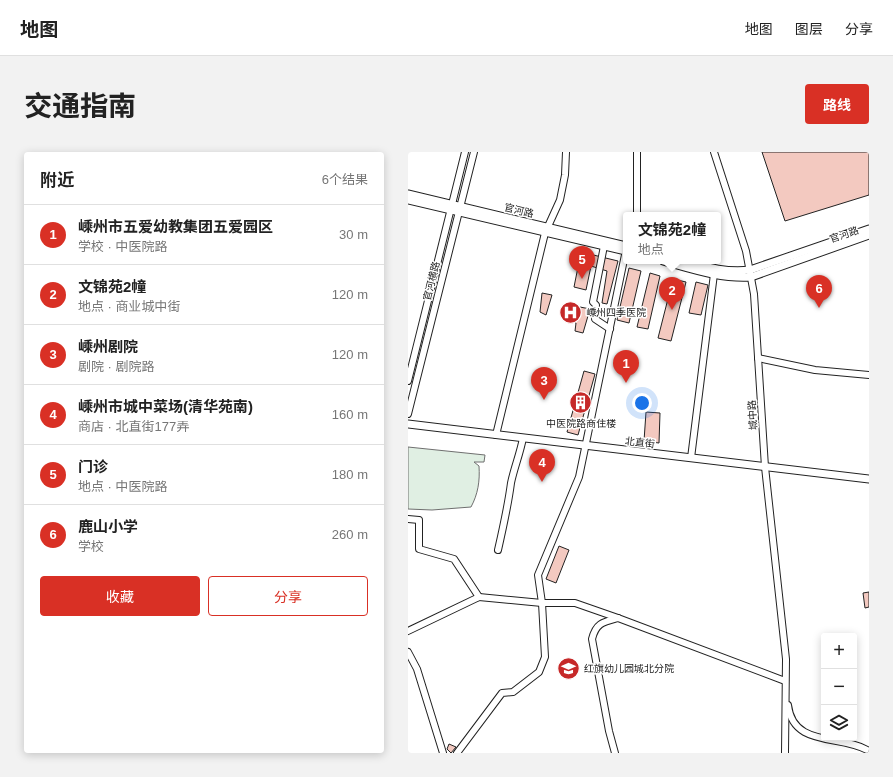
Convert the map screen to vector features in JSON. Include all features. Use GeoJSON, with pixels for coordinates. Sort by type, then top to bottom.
{"type":"FeatureCollection","features":[{"type":"Feature","properties":{"kind":"main road","name":"官河路"},"geometry":{"type":"LineString","coordinates":[[408,194],[452,207],[623,249]]}},
{"type":"Feature","properties":{"kind":"main road","name":"官河路"},"geometry":{"type":"LineString","coordinates":[[408,200],[452,207]]}},
{"type":"Feature","properties":{"kind":"main road","name":"官河路"},"geometry":{"type":"LineString","coordinates":[[695,264],[751,274],[869,229]]}},
{"type":"Feature","properties":{"kind":"main road","name":"官河路"},"geometry":{"type":"LineString","coordinates":[[546,230],[604,246],[623,249]]}},
{"type":"Feature","properties":{"kind":"main road","name":"官河路"},"geometry":{"type":"LineString","coordinates":[[675,264],[736,278],[869,235]]}},
{"type":"Feature","properties":{"kind":"main road","name":"北直街"},"geometry":{"type":"LineString","coordinates":[[408,424],[869,479]]}},
{"type":"Feature","properties":{"kind":"street","name":"官河横路"},"geometry":{"type":"LineString","coordinates":[[408,381],[466,152]]}},
{"type":"Feature","properties":{"kind":"street","name":"官河横路"},"geometry":{"type":"LineString","coordinates":[[408,414],[474,152]]}},
{"type":"Feature","properties":{"kind":"street"},"geometry":{"type":"LineString","coordinates":[[496,435],[546,230],[560,200],[565,175],[566,152]]}},
{"type":"Feature","properties":{"kind":"street"},"geometry":{"type":"LineString","coordinates":[[637,152],[637,212]]}},
{"type":"Feature","properties":{"kind":"street","name":"城中路"},"geometry":{"type":"LineString","coordinates":[[714,152],[746,251],[751,274],[765,467],[786,659],[785,681]]}},
{"type":"Feature","properties":{"kind":"street"},"geometry":{"type":"LineString","coordinates":[[604,246],[593,302],[596,305],[595,319],[610,328]]}},
{"type":"Feature","properties":{"kind":"street"},"geometry":{"type":"LineString","coordinates":[[457,753],[502,693],[513,692],[538,672],[545,657],[542,603],[538,575],[579,477],[623,264]]}},
{"type":"Feature","properties":{"kind":"street"},"geometry":{"type":"LineString","coordinates":[[691,458],[714,274]]}},
{"type":"Feature","properties":{"kind":"street"},"geometry":{"type":"LineString","coordinates":[[758,358],[815,370],[869,376]]}},
{"type":"Feature","properties":{"kind":"street"},"geometry":{"type":"LineString","coordinates":[[498,550],[504,518],[510,497],[511,483],[520,456],[523,438]]}},
{"type":"Feature","properties":{"kind":"street"},"geometry":{"type":"LineString","coordinates":[[408,519],[419,520],[419,549],[454,559],[479,598]]}},
{"type":"Feature","properties":{"kind":"street"},"geometry":{"type":"LineString","coordinates":[[408,632],[479,598],[542,603],[575,603],[785,681]]}},
{"type":"Feature","properties":{"kind":"street"},"geometry":{"type":"LineString","coordinates":[[615,753],[609,731],[592,639],[595,628],[603,622],[618,618]]}},
{"type":"Feature","properties":{"kind":"street"},"geometry":{"type":"LineString","coordinates":[[408,652],[417,669],[443,753]]}},
{"type":"Feature","properties":{"kind":"street"},"geometry":{"type":"LineString","coordinates":[[785,681],[789,712],[795,724],[805,733],[816,738],[861,746],[869,751]]}},
{"type":"Feature","properties":{"kind":"street"},"geometry":{"type":"LineString","coordinates":[[785,681],[785,753]]}},
{"type":"Feature","properties":{"kind":"green space"},"geometry":{"type":"Polygon","coordinates":[[[408,447],[485,455],[484,462],[474,462],[479,466],[479,477],[477,492],[471,507],[432,510],[408,509],[408,447]]]}},
{"type":"Feature","properties":{"kind":"building"},"geometry":{"type":"Polygon","coordinates":[[[762,152],[869,152],[869,195],[785,221],[762,152]]]}},
{"type":"Feature","properties":{"kind":"building"},"geometry":{"type":"Polygon","coordinates":[[[581,252],[618,261],[607,304],[602,303],[607,271],[591,266],[586,290],[574,287],[581,252]]]}},
{"type":"Feature","properties":{"kind":"building"},"geometry":{"type":"Polygon","coordinates":[[[629,268],[641,271],[629,323],[617,320],[629,268]]]}},
{"type":"Feature","properties":{"kind":"building"},"geometry":{"type":"Polygon","coordinates":[[[650,273],[660,276],[648,329],[637,327],[650,273]]]}},
{"type":"Feature","properties":{"kind":"building"},"geometry":{"type":"Polygon","coordinates":[[[673,279],[686,282],[671,341],[658,338],[673,279]]]}},
{"type":"Feature","properties":{"kind":"building"},"geometry":{"type":"Polygon","coordinates":[[[696,282],[708,285],[701,315],[689,313],[696,282]]]}},
{"type":"Feature","properties":{"kind":"building"},"geometry":{"type":"Polygon","coordinates":[[[542,293],[552,295],[546,315],[540,312],[542,293]]]}},
{"type":"Feature","properties":{"kind":"building"},"geometry":{"type":"Polygon","coordinates":[[[580,307],[590,309],[583,333],[575,331],[576,323],[569,320],[572,312],[579,313],[580,307]]]}},
{"type":"Feature","properties":{"kind":"building","name":"中医院路商住楼"},"geometry":{"type":"Polygon","coordinates":[[[584,371],[595,374],[578,435],[567,432],[584,371]]]}},
{"type":"Feature","properties":{"kind":"building"},"geometry":{"type":"Polygon","coordinates":[[[646,412],[660,413],[659,443],[644,441],[646,412]]]}},
{"type":"Feature","properties":{"kind":"building"},"geometry":{"type":"Polygon","coordinates":[[[559,546],[569,550],[556,583],[546,579],[559,546]]]}},
{"type":"Feature","properties":{"kind":"building"},"geometry":{"type":"Polygon","coordinates":[[[869,592],[869,607],[865,608],[863,593],[869,592]]]}},
{"type":"Feature","properties":{"kind":"building"},"geometry":{"type":"Polygon","coordinates":[[[449,744],[456,747],[451,753],[447,749],[449,744]]]}},
{"type":"Feature","properties":{"kind":"place","name":"门诊"},"geometry":{"type":"Point","coordinates":[582,279]}},
{"type":"Feature","properties":{"kind":"place","name":"鹿山小学"},"geometry":{"type":"Point","coordinates":[819,308]}},
{"type":"Feature","properties":{"kind":"place","name":"文锦苑2幢"},"geometry":{"type":"Point","coordinates":[672,310]}},
{"type":"Feature","properties":{"kind":"place","name":"嵊州四季医院"},"geometry":{"type":"Point","coordinates":[570,312]}},
{"type":"Feature","properties":{"kind":"place","name":"嵊州市五爱幼教集团五爱园区"},"geometry":{"type":"Point","coordinates":[626,383]}},
{"type":"Feature","properties":{"kind":"place","name":"嵊州剧院"},"geometry":{"type":"Point","coordinates":[544,400]}},
{"type":"Feature","properties":{"kind":"place","name":"中医院路商住楼"},"geometry":{"type":"Point","coordinates":[581,403]}},
{"type":"Feature","properties":{"kind":"place","name":"嵊州市城中菜场(清华苑南)"},"geometry":{"type":"Point","coordinates":[542,482]}},
{"type":"Feature","properties":{"kind":"place","name":"红旗幼儿园城北分院"},"geometry":{"type":"Point","coordinates":[568,668]}}]}
